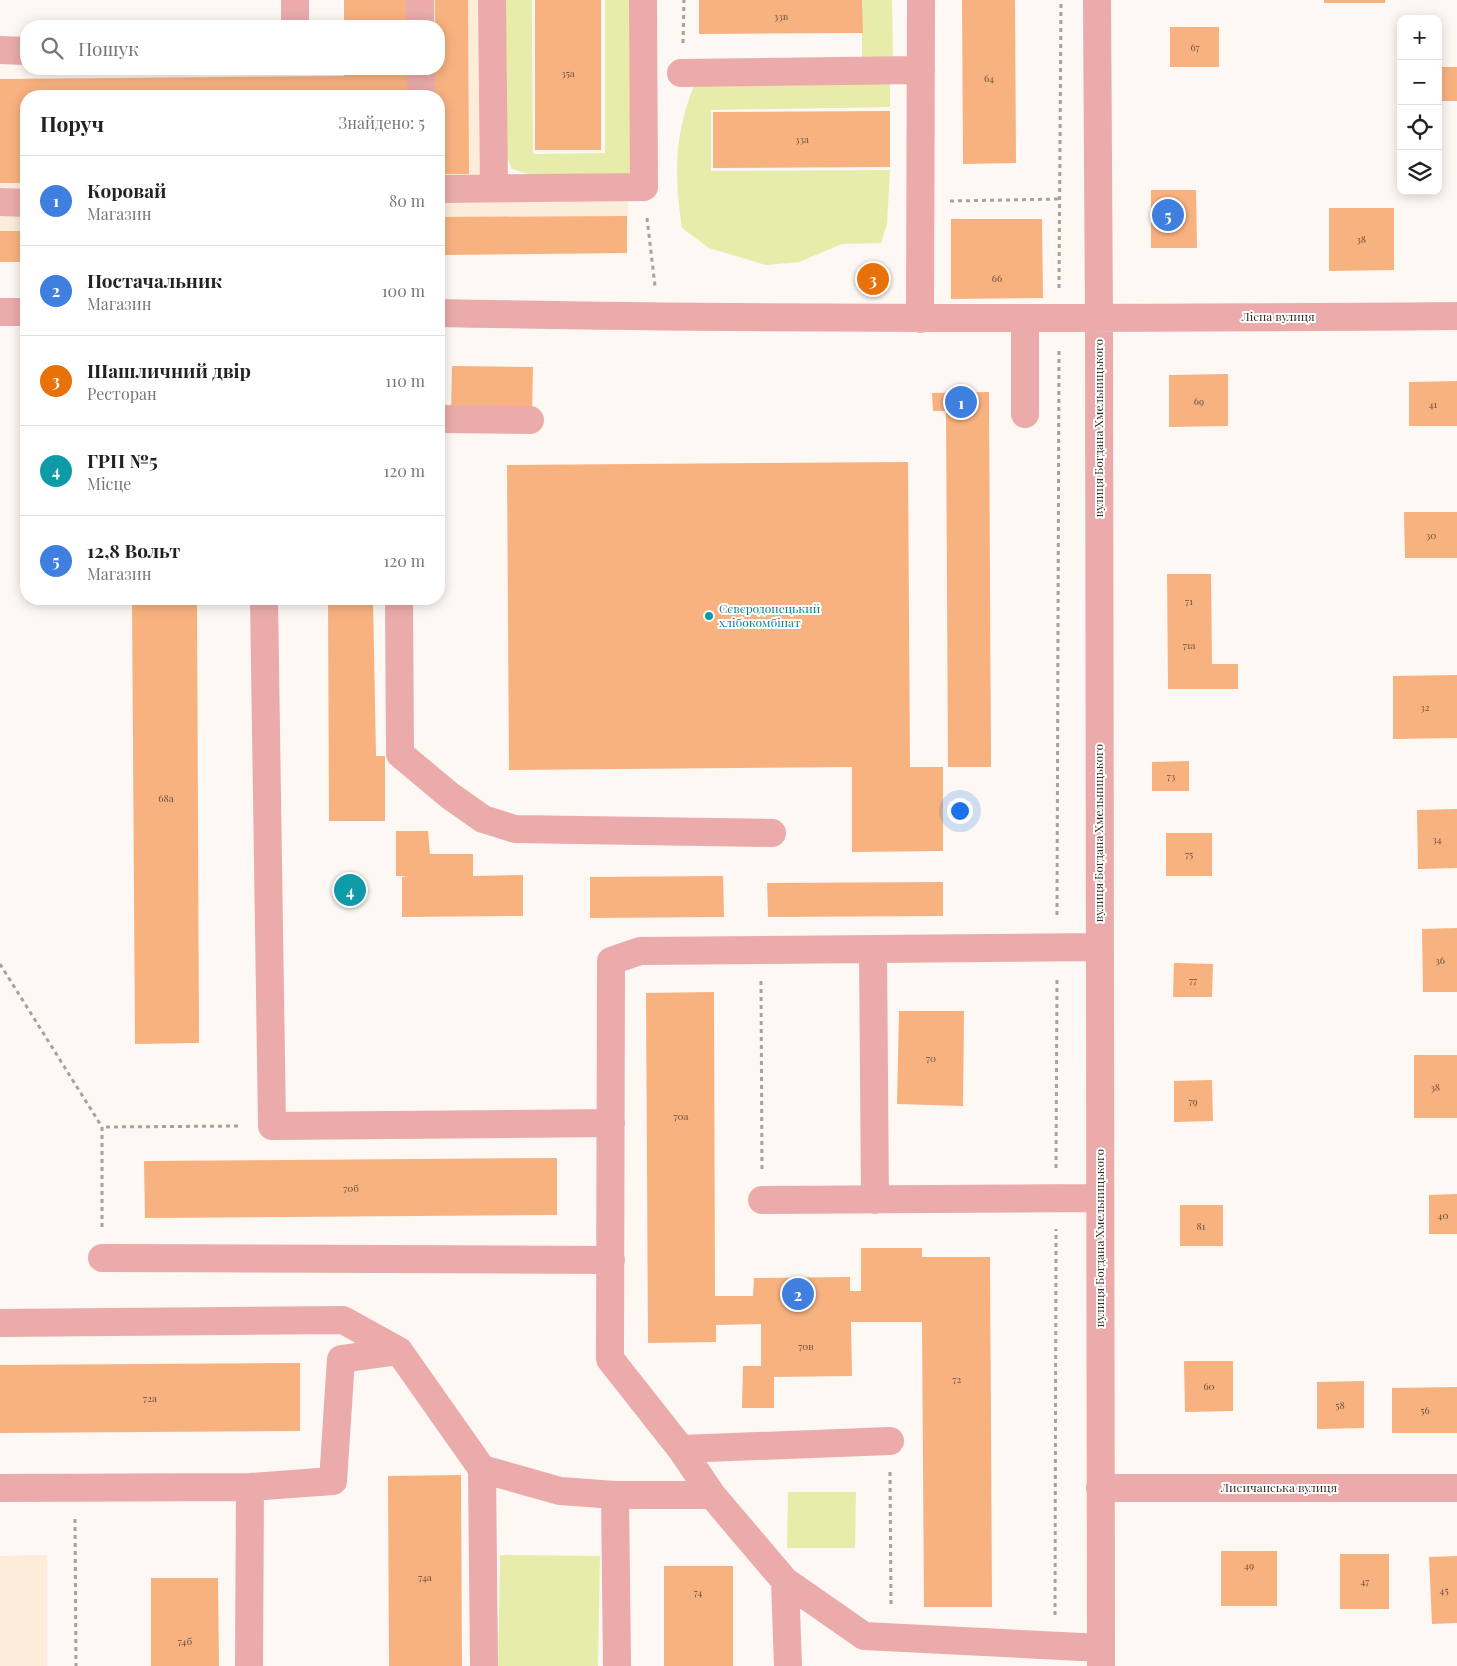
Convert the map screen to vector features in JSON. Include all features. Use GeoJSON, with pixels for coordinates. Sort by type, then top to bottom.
{"type":"FeatureCollection","features":[{"type":"Feature","properties":{"kind":"street"},"geometry":{"type":"LineString","coordinates":[[294,0],[295,20]]}},
{"type":"Feature","properties":{"kind":"street"},"geometry":{"type":"LineString","coordinates":[[420,0],[420,20]]}},
{"type":"Feature","properties":{"kind":"street"},"geometry":{"type":"LineString","coordinates":[[492,0],[494,188]]}},
{"type":"Feature","properties":{"kind":"street"},"geometry":{"type":"LineString","coordinates":[[445,189],[644,187],[643,0]]}},
{"type":"Feature","properties":{"kind":"street"},"geometry":{"type":"LineString","coordinates":[[920,319],[921,0]]}},
{"type":"Feature","properties":{"kind":"street","name":"вулиця Богдана Хмельницького"},"geometry":{"type":"LineString","coordinates":[[1097,0],[1100,319],[1101,1657]]}},
{"type":"Feature","properties":{"kind":"street"},"geometry":{"type":"LineString","coordinates":[[0,50],[20,51]]}},
{"type":"Feature","properties":{"kind":"street"},"geometry":{"type":"LineString","coordinates":[[681,73],[921,70]]}},
{"type":"Feature","properties":{"kind":"street"},"geometry":{"type":"LineString","coordinates":[[421,75],[421,90]]}},
{"type":"Feature","properties":{"kind":"street"},"geometry":{"type":"LineString","coordinates":[[0,202],[20,202]]}},
{"type":"Feature","properties":{"kind":"street"},"geometry":{"type":"LineString","coordinates":[[0,312],[20,312]]}},
{"type":"Feature","properties":{"kind":"street","name":"Лісна вулиця"},"geometry":{"type":"LineString","coordinates":[[445,313],[658,318],[920,319],[1457,316]]}},
{"type":"Feature","properties":{"kind":"street"},"geometry":{"type":"LineString","coordinates":[[1025,318],[1025,414]]}},
{"type":"Feature","properties":{"kind":"street"},"geometry":{"type":"LineString","coordinates":[[445,420],[530,420]]}},
{"type":"Feature","properties":{"kind":"street"},"geometry":{"type":"LineString","coordinates":[[264,605],[272,1126],[612,1123]]}},
{"type":"Feature","properties":{"kind":"street"},"geometry":{"type":"LineString","coordinates":[[399,605],[400,754],[449,795],[482,818],[515,829],[772,833]]}},
{"type":"Feature","properties":{"kind":"street"},"geometry":{"type":"LineString","coordinates":[[1099,947],[640,951],[611,961],[610,1359],[681,1449],[712,1495],[785,1581],[864,1636],[1054,1647],[1101,1657]]}},
{"type":"Feature","properties":{"kind":"street"},"geometry":{"type":"LineString","coordinates":[[873,949],[875,1200]]}},
{"type":"Feature","properties":{"kind":"street"},"geometry":{"type":"LineString","coordinates":[[762,1200],[1100,1198]]}},
{"type":"Feature","properties":{"kind":"street"},"geometry":{"type":"LineString","coordinates":[[102,1258],[611,1260]]}},
{"type":"Feature","properties":{"kind":"street"},"geometry":{"type":"LineString","coordinates":[[0,1323],[343,1320],[399,1351],[482,1469],[484,1666]]}},
{"type":"Feature","properties":{"kind":"street"},"geometry":{"type":"LineString","coordinates":[[0,1488],[250,1487],[332,1481],[341,1359],[399,1351]]}},
{"type":"Feature","properties":{"kind":"street"},"geometry":{"type":"LineString","coordinates":[[681,1449],[890,1441]]}},
{"type":"Feature","properties":{"kind":"street"},"geometry":{"type":"LineString","coordinates":[[482,1469],[560,1491],[615,1495],[712,1495]]}},
{"type":"Feature","properties":{"kind":"street"},"geometry":{"type":"LineString","coordinates":[[249,1666],[250,1487]]}},
{"type":"Feature","properties":{"kind":"street","name":"Лисичанська вулиця"},"geometry":{"type":"LineString","coordinates":[[1100,1488],[1457,1488]]}},
{"type":"Feature","properties":{"kind":"street"},"geometry":{"type":"LineString","coordinates":[[615,1495],[617,1666]]}},
{"type":"Feature","properties":{"kind":"street"},"geometry":{"type":"LineString","coordinates":[[785,1581],[788,1666]]}},
{"type":"Feature","properties":{"kind":"path"},"geometry":{"type":"LineString","coordinates":[[681,73],[684,0]]}},
{"type":"Feature","properties":{"kind":"path"},"geometry":{"type":"LineString","coordinates":[[1054,1647],[1061,0]]}},
{"type":"Feature","properties":{"kind":"path"},"geometry":{"type":"LineString","coordinates":[[644,187],[658,318]]}},
{"type":"Feature","properties":{"kind":"path"},"geometry":{"type":"LineString","coordinates":[[920,201],[1060,199]]}},
{"type":"Feature","properties":{"kind":"path"},"geometry":{"type":"LineString","coordinates":[[761,950],[762,1200]]}},
{"type":"Feature","properties":{"kind":"path"},"geometry":{"type":"LineString","coordinates":[[0,964],[102,1128],[102,1258]]}},
{"type":"Feature","properties":{"kind":"path"},"geometry":{"type":"LineString","coordinates":[[102,1128],[272,1126]]}},
{"type":"Feature","properties":{"kind":"path"},"geometry":{"type":"LineString","coordinates":[[890,1441],[891,1616]]}},
{"type":"Feature","properties":{"kind":"path"},"geometry":{"type":"LineString","coordinates":[[76,1488],[76,1666]]}},
{"type":"Feature","properties":{"kind":"path"},"geometry":{"type":"LineString","coordinates":[[1045,1616],[1055,1616]]}},
{"type":"Feature","properties":{"kind":"shaded area"},"geometry":{"type":"Polygon","coordinates":[[[376,0],[484,0],[484,201],[628,200],[627,253],[445,255],[445,90],[376,90],[376,75],[445,75],[445,20],[376,20],[376,0]]]}},
{"type":"Feature","properties":{"kind":"shaded area"},"geometry":{"type":"Polygon","coordinates":[[[0,141],[20,141],[20,262],[0,262],[0,141]]]}},
{"type":"Feature","properties":{"kind":"shaded area"},"geometry":{"type":"Polygon","coordinates":[[[47,1555],[47,1666],[0,1666],[0,1556],[47,1555]]]}},
{"type":"Feature","properties":{"kind":"green space"},"geometry":{"type":"Polygon","coordinates":[[[503,0],[532,0],[533,154],[605,153],[605,0],[635,0],[635,178],[538,177],[512,169],[503,149],[503,0]]]}},
{"type":"Feature","properties":{"kind":"green space"},"geometry":{"type":"Polygon","coordinates":[[[862,0],[892,0],[893,62],[862,63],[862,0]]]}},
{"type":"Feature","properties":{"kind":"green space"},"geometry":{"type":"Polygon","coordinates":[[[890,79],[890,107],[711,110],[711,171],[890,170],[887,224],[881,243],[842,244],[799,262],[766,265],[709,248],[682,228],[677,172],[678,155],[683,120],[695,83],[890,79]]]}},
{"type":"Feature","properties":{"kind":"green space"},"geometry":{"type":"Polygon","coordinates":[[[788,1492],[856,1492],[855,1548],[787,1548],[788,1492]]]}},
{"type":"Feature","properties":{"kind":"green space"},"geometry":{"type":"Polygon","coordinates":[[[500,1555],[600,1556],[598,1666],[498,1666],[500,1555]]]}},
{"type":"Feature","properties":{"kind":"building"},"geometry":{"type":"Polygon","coordinates":[[[344,0],[412,0],[413,20],[344,20],[344,0]]]}},
{"type":"Feature","properties":{"kind":"building"},"geometry":{"type":"Polygon","coordinates":[[[435,0],[468,0],[469,174],[445,174],[445,90],[435,90],[435,75],[445,75],[445,20],[435,20],[435,0]]]}},
{"type":"Feature","properties":{"kind":"building"},"geometry":{"type":"Polygon","coordinates":[[[535,0],[601,0],[601,150],[535,150],[535,0]]]}},
{"type":"Feature","properties":{"kind":"building"},"geometry":{"type":"Polygon","coordinates":[[[699,0],[862,0],[863,33],[699,34],[699,0]]]}},
{"type":"Feature","properties":{"kind":"building"},"geometry":{"type":"Polygon","coordinates":[[[962,0],[1015,0],[1016,163],[963,164],[962,0]]]}},
{"type":"Feature","properties":{"kind":"building"},"geometry":{"type":"Polygon","coordinates":[[[1324,0],[1385,0],[1385,3],[1324,3],[1324,0]]]}},
{"type":"Feature","properties":{"kind":"building"},"geometry":{"type":"Polygon","coordinates":[[[1170,27],[1219,27],[1219,67],[1170,67],[1170,27]]]}},
{"type":"Feature","properties":{"kind":"building"},"geometry":{"type":"Polygon","coordinates":[[[1442,67],[1457,67],[1457,101],[1442,101],[1442,67]]]}},
{"type":"Feature","properties":{"kind":"building"},"geometry":{"type":"Polygon","coordinates":[[[413,75],[413,90],[20,90],[20,183],[0,183],[0,79],[413,75]]]}},
{"type":"Feature","properties":{"kind":"building"},"geometry":{"type":"Polygon","coordinates":[[[890,111],[890,167],[713,168],[713,112],[890,111]]]}},
{"type":"Feature","properties":{"kind":"building"},"geometry":{"type":"Polygon","coordinates":[[[1151,190],[1196,190],[1197,248],[1151,248],[1151,190]]]}},
{"type":"Feature","properties":{"kind":"building"},"geometry":{"type":"Polygon","coordinates":[[[1329,208],[1394,208],[1394,270],[1329,271],[1329,208]]]}},
{"type":"Feature","properties":{"kind":"building"},"geometry":{"type":"Polygon","coordinates":[[[627,216],[627,253],[445,255],[445,217],[627,216]]]}},
{"type":"Feature","properties":{"kind":"building"},"geometry":{"type":"Polygon","coordinates":[[[951,219],[1042,219],[1043,298],[951,299],[951,219]]]}},
{"type":"Feature","properties":{"kind":"building"},"geometry":{"type":"Polygon","coordinates":[[[0,231],[20,231],[20,262],[0,262],[0,231]]]}},
{"type":"Feature","properties":{"kind":"building"},"geometry":{"type":"Polygon","coordinates":[[[452,366],[533,367],[532,415],[451,414],[452,366]]]}},
{"type":"Feature","properties":{"kind":"building"},"geometry":{"type":"Polygon","coordinates":[[[1228,374],[1228,426],[1169,427],[1169,375],[1228,374]]]}},
{"type":"Feature","properties":{"kind":"building"},"geometry":{"type":"Polygon","coordinates":[[[1457,381],[1457,426],[1409,426],[1409,382],[1457,381]]]}},
{"type":"Feature","properties":{"kind":"building"},"geometry":{"type":"Polygon","coordinates":[[[989,392],[991,767],[948,767],[946,411],[933,411],[932,393],[989,392]]]}},
{"type":"Feature","properties":{"kind":"building","name":"Сєвєродонецький хлібокомбінат"},"geometry":{"type":"Polygon","coordinates":[[[908,462],[910,767],[943,767],[943,851],[852,852],[852,767],[509,770],[507,465],[908,462]]]}},
{"type":"Feature","properties":{"kind":"building"},"geometry":{"type":"Polygon","coordinates":[[[1404,512],[1457,512],[1457,558],[1405,558],[1404,512]]]}},
{"type":"Feature","properties":{"kind":"building"},"geometry":{"type":"Polygon","coordinates":[[[1167,574],[1211,574],[1212,664],[1238,664],[1238,689],[1168,689],[1167,574]]]}},
{"type":"Feature","properties":{"kind":"building"},"geometry":{"type":"Polygon","coordinates":[[[132,605],[197,605],[199,1043],[135,1044],[132,605]]]}},
{"type":"Feature","properties":{"kind":"building"},"geometry":{"type":"Polygon","coordinates":[[[328,605],[373,605],[376,756],[385,756],[385,821],[329,821],[328,605]]]}},
{"type":"Feature","properties":{"kind":"building"},"geometry":{"type":"Polygon","coordinates":[[[1457,675],[1457,738],[1393,739],[1393,676],[1457,675]]]}},
{"type":"Feature","properties":{"kind":"building"},"geometry":{"type":"Polygon","coordinates":[[[1189,761],[1189,791],[1152,791],[1152,762],[1189,761]]]}},
{"type":"Feature","properties":{"kind":"building"},"geometry":{"type":"Polygon","coordinates":[[[1457,809],[1457,868],[1418,869],[1417,810],[1457,809]]]}},
{"type":"Feature","properties":{"kind":"building"},"geometry":{"type":"Polygon","coordinates":[[[396,831],[428,831],[430,854],[473,854],[473,876],[523,875],[523,916],[402,917],[402,877],[408,876],[396,876],[396,831]]]}},
{"type":"Feature","properties":{"kind":"building"},"geometry":{"type":"Polygon","coordinates":[[[1166,833],[1212,833],[1212,876],[1166,876],[1166,833]]]}},
{"type":"Feature","properties":{"kind":"building"},"geometry":{"type":"Polygon","coordinates":[[[723,876],[724,917],[590,918],[590,877],[723,876]]]}},
{"type":"Feature","properties":{"kind":"building"},"geometry":{"type":"Polygon","coordinates":[[[943,882],[943,916],[768,917],[767,883],[943,882]]]}},
{"type":"Feature","properties":{"kind":"building"},"geometry":{"type":"Polygon","coordinates":[[[336,883],[365,884],[364,896],[336,895],[336,883]]]}},
{"type":"Feature","properties":{"kind":"building"},"geometry":{"type":"Polygon","coordinates":[[[1457,928],[1457,992],[1423,992],[1422,929],[1457,928]]]}},
{"type":"Feature","properties":{"kind":"building"},"geometry":{"type":"Polygon","coordinates":[[[1174,963],[1213,964],[1212,997],[1173,997],[1174,963]]]}},
{"type":"Feature","properties":{"kind":"building"},"geometry":{"type":"Polygon","coordinates":[[[714,992],[715,1296],[753,1296],[754,1278],[850,1277],[850,1291],[861,1291],[861,1248],[922,1248],[922,1257],[990,1257],[992,1607],[924,1607],[922,1322],[851,1322],[852,1376],[774,1377],[774,1408],[742,1408],[743,1366],[761,1366],[761,1324],[716,1325],[716,1342],[648,1343],[646,993],[714,992]]]}},
{"type":"Feature","properties":{"kind":"building"},"geometry":{"type":"Polygon","coordinates":[[[899,1011],[964,1011],[963,1106],[897,1104],[899,1011]]]}},
{"type":"Feature","properties":{"kind":"building"},"geometry":{"type":"Polygon","coordinates":[[[1414,1055],[1457,1055],[1457,1118],[1414,1118],[1414,1055]]]}},
{"type":"Feature","properties":{"kind":"building"},"geometry":{"type":"Polygon","coordinates":[[[1212,1080],[1213,1121],[1174,1122],[1174,1081],[1212,1080]]]}},
{"type":"Feature","properties":{"kind":"building"},"geometry":{"type":"Polygon","coordinates":[[[557,1158],[557,1215],[145,1218],[144,1161],[557,1158]]]}},
{"type":"Feature","properties":{"kind":"building"},"geometry":{"type":"Polygon","coordinates":[[[1457,1194],[1457,1234],[1429,1234],[1429,1195],[1457,1194]]]}},
{"type":"Feature","properties":{"kind":"building"},"geometry":{"type":"Polygon","coordinates":[[[1180,1205],[1223,1205],[1223,1246],[1180,1246],[1180,1205]]]}},
{"type":"Feature","properties":{"kind":"building"},"geometry":{"type":"Polygon","coordinates":[[[1184,1361],[1233,1361],[1233,1411],[1185,1412],[1184,1361]]]}},
{"type":"Feature","properties":{"kind":"building"},"geometry":{"type":"Polygon","coordinates":[[[300,1363],[300,1431],[0,1433],[0,1365],[300,1363]]]}},
{"type":"Feature","properties":{"kind":"building"},"geometry":{"type":"Polygon","coordinates":[[[1364,1381],[1364,1428],[1317,1429],[1317,1382],[1364,1381]]]}},
{"type":"Feature","properties":{"kind":"building"},"geometry":{"type":"Polygon","coordinates":[[[1457,1387],[1457,1433],[1392,1433],[1392,1388],[1457,1387]]]}},
{"type":"Feature","properties":{"kind":"building"},"geometry":{"type":"Polygon","coordinates":[[[461,1475],[462,1666],[389,1666],[388,1476],[461,1475]]]}},
{"type":"Feature","properties":{"kind":"building"},"geometry":{"type":"Polygon","coordinates":[[[1221,1551],[1277,1551],[1277,1606],[1221,1606],[1221,1551]]]}},
{"type":"Feature","properties":{"kind":"building"},"geometry":{"type":"Polygon","coordinates":[[[1340,1554],[1389,1554],[1389,1609],[1340,1609],[1340,1554]]]}},
{"type":"Feature","properties":{"kind":"building"},"geometry":{"type":"Polygon","coordinates":[[[1457,1556],[1457,1623],[1432,1624],[1429,1557],[1457,1556]]]}},
{"type":"Feature","properties":{"kind":"building"},"geometry":{"type":"Polygon","coordinates":[[[664,1566],[733,1566],[733,1666],[664,1666],[664,1566]]]}},
{"type":"Feature","properties":{"kind":"building"},"geometry":{"type":"Polygon","coordinates":[[[151,1578],[218,1578],[219,1666],[151,1666],[151,1578]]]}},
{"type":"Feature","properties":{"kind":"place","name":"12,8 Вольт"},"geometry":{"type":"Point","coordinates":[1168,215]}},
{"type":"Feature","properties":{"kind":"place","name":"Шашличний двір"},"geometry":{"type":"Point","coordinates":[873,279]}},
{"type":"Feature","properties":{"kind":"place","name":"Коровай"},"geometry":{"type":"Point","coordinates":[961,402]}},
{"type":"Feature","properties":{"kind":"place","name":"Сєвєродонецький хлібокомбінат"},"geometry":{"type":"Point","coordinates":[709,616]}},
{"type":"Feature","properties":{"kind":"place","name":"ГРП №5"},"geometry":{"type":"Point","coordinates":[350,890]}},
{"type":"Feature","properties":{"kind":"place","name":"Постачальник"},"geometry":{"type":"Point","coordinates":[798,1294]}}]}
